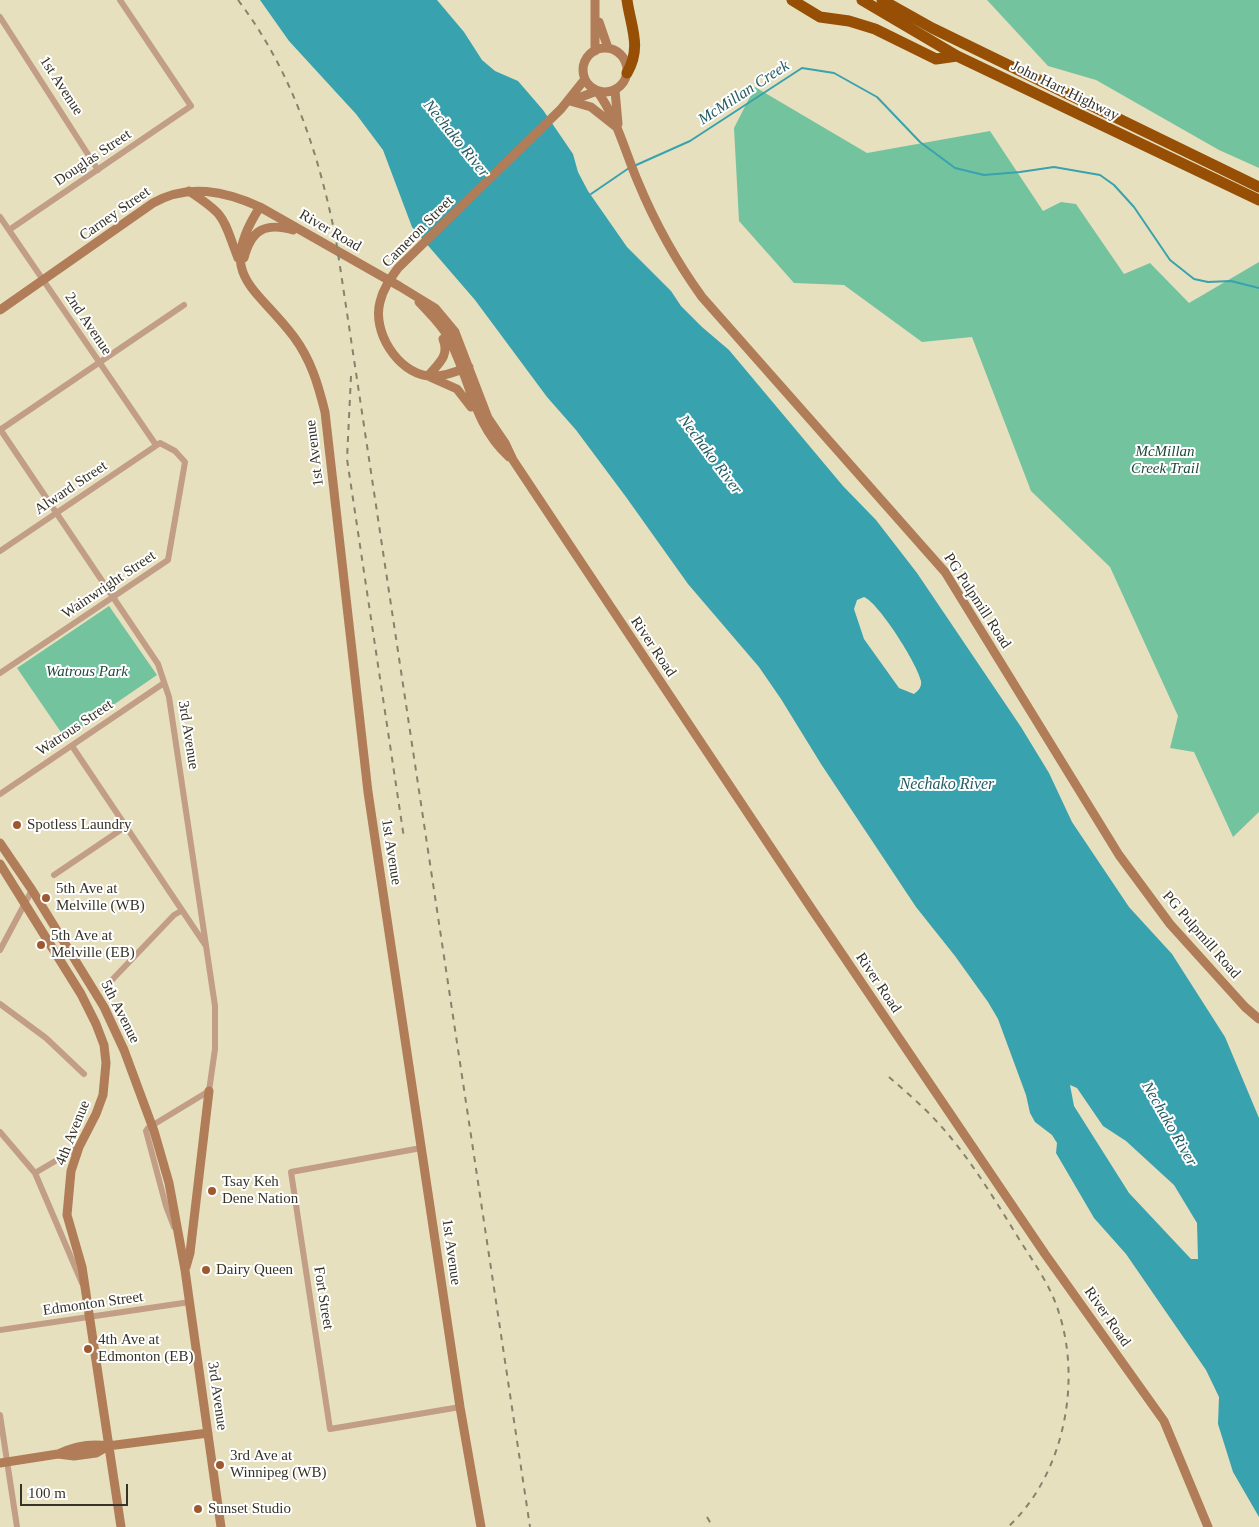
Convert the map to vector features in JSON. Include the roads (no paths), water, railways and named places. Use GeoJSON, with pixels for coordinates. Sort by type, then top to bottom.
{"type":"FeatureCollection","features":[{"type":"Feature","properties":{"kind":"highway"},"geometry":{"type":"LineString","coordinates":[[627,0],[636,44],[634,62],[627,73]]}},
{"type":"Feature","properties":{"kind":"highway"},"geometry":{"type":"LineString","coordinates":[[792,0],[820,17],[849,21],[875,29],[936,59],[957,56]]}},
{"type":"Feature","properties":{"kind":"highway","name":"John Hart Highway"},"geometry":{"type":"LineString","coordinates":[[862,0],[957,56],[1259,200]]}},
{"type":"Feature","properties":{"kind":"highway","name":"John Hart Highway"},"geometry":{"type":"LineString","coordinates":[[882,0],[932,28],[1259,188]]}},
{"type":"Feature","properties":{"kind":"main road"},"geometry":{"type":"LineString","coordinates":[[596,5],[608,48]]}},
{"type":"Feature","properties":{"kind":"main road"},"geometry":{"type":"LineString","coordinates":[[595,50],[596,5]]}},
{"type":"Feature","properties":{"kind":"main road"},"geometry":{"type":"LineString","coordinates":[[570,101],[597,91],[609,92],[621,86],[627,73],[625,60],[620,54],[608,48],[595,50],[585,61],[583,68],[585,79],[597,91],[619,129]]}},
{"type":"Feature","properties":{"kind":"main road"},"geometry":{"type":"LineString","coordinates":[[570,101],[585,79]]}},
{"type":"Feature","properties":{"kind":"main road"},"geometry":{"type":"LineString","coordinates":[[615,90],[619,129]]}},
{"type":"Feature","properties":{"kind":"main road"},"geometry":{"type":"LineString","coordinates":[[570,101],[591,107],[619,129]]}},
{"type":"Feature","properties":{"kind":"main road","name":"Cameron Street"},"geometry":{"type":"LineString","coordinates":[[479,418],[457,389],[403,364],[393,353],[380,323],[380,304],[385,288],[398,268],[570,101]]}},
{"type":"Feature","properties":{"kind":"main road","name":"PG Pulpmill Road"},"geometry":{"type":"LineString","coordinates":[[619,129],[637,180],[668,245],[702,297],[945,572],[1119,855],[1170,924],[1245,1007],[1259,1018]]}},
{"type":"Feature","properties":{"kind":"main road"},"geometry":{"type":"LineString","coordinates":[[189,190],[214,208],[224,218],[242,268]]}},
{"type":"Feature","properties":{"kind":"main road","name":"Carney Street"},"geometry":{"type":"LineString","coordinates":[[0,310],[153,203],[168,195],[189,190],[215,192],[240,198],[260,207]]}},
{"type":"Feature","properties":{"kind":"main road","name":"River Road"},"geometry":{"type":"LineString","coordinates":[[260,207],[435,308],[447,321],[461,344],[465,369],[479,418],[499,448],[512,460]]}},
{"type":"Feature","properties":{"kind":"main road","name":"1st Avenue"},"geometry":{"type":"LineString","coordinates":[[260,207],[241,243],[244,277],[252,290],[293,336],[308,358],[318,383],[324,412],[368,792],[460,1407],[481,1527]]}},
{"type":"Feature","properties":{"kind":"main road"},"geometry":{"type":"LineString","coordinates":[[242,268],[247,247],[254,235],[266,227],[282,227],[308,234]]}},
{"type":"Feature","properties":{"kind":"main road","name":"River Road"},"geometry":{"type":"LineString","coordinates":[[412,294],[430,313],[449,338],[488,418],[505,444],[512,460],[833,941],[1045,1254],[1164,1421],[1208,1527]]}},
{"type":"Feature","properties":{"kind":"main road"},"geometry":{"type":"LineString","coordinates":[[428,376],[446,355],[447,349],[430,313]]}},
{"type":"Feature","properties":{"kind":"main road"},"geometry":{"type":"LineString","coordinates":[[428,376],[442,376],[465,369]]}},
{"type":"Feature","properties":{"kind":"main road","name":"5th Avenue"},"geometry":{"type":"LineString","coordinates":[[0,843],[32,890],[104,1007],[124,1050],[152,1125],[169,1183],[185,1270]]}},
{"type":"Feature","properties":{"kind":"main road","name":"5th Avenue"},"geometry":{"type":"LineString","coordinates":[[0,864],[81,994],[104,1045]]}},
{"type":"Feature","properties":{"kind":"main road","name":"4th Avenue"},"geometry":{"type":"LineString","coordinates":[[104,1045],[106,1063],[103,1095],[96,1114],[79,1147],[71,1171],[67,1215],[82,1267],[121,1527]]}},
{"type":"Feature","properties":{"kind":"main road"},"geometry":{"type":"LineString","coordinates":[[185,1270],[190,1253],[209,1091]]}},
{"type":"Feature","properties":{"kind":"main road","name":"3rd Avenue"},"geometry":{"type":"LineString","coordinates":[[185,1270],[222,1527]]}},
{"type":"Feature","properties":{"kind":"main road"},"geometry":{"type":"LineString","coordinates":[[3,1462],[58,1454],[82,1455],[96,1453],[108,1446],[208,1433]]}},
{"type":"Feature","properties":{"kind":"street","name":"Douglas Street"},"geometry":{"type":"LineString","coordinates":[[9,230],[191,106],[120,0]]}},
{"type":"Feature","properties":{"kind":"street","name":"1st Avenue"},"geometry":{"type":"LineString","coordinates":[[0,16],[98,170]]}},
{"type":"Feature","properties":{"kind":"street","name":"2nd Avenue"},"geometry":{"type":"LineString","coordinates":[[0,216],[156,445]]}},
{"type":"Feature","properties":{"kind":"street"},"geometry":{"type":"LineString","coordinates":[[0,430],[184,305]]}},
{"type":"Feature","properties":{"kind":"street","name":"3rd Avenue"},"geometry":{"type":"LineString","coordinates":[[0,430],[158,664],[169,697],[207,947],[216,1027],[209,1091]]}},
{"type":"Feature","properties":{"kind":"street","name":"Wainwright Street"},"geometry":{"type":"LineString","coordinates":[[0,673],[168,560],[185,462],[175,451],[160,442],[156,445]]}},
{"type":"Feature","properties":{"kind":"street","name":"Alward Street"},"geometry":{"type":"LineString","coordinates":[[0,551],[156,445]]}},
{"type":"Feature","properties":{"kind":"street","name":"Watrous Street"},"geometry":{"type":"LineString","coordinates":[[0,794],[164,683]]}},
{"type":"Feature","properties":{"kind":"street"},"geometry":{"type":"LineString","coordinates":[[72,746],[181,911],[207,947]]}},
{"type":"Feature","properties":{"kind":"street"},"geometry":{"type":"LineString","coordinates":[[54,875],[125,827]]}},
{"type":"Feature","properties":{"kind":"street"},"geometry":{"type":"LineString","coordinates":[[0,950],[32,890]]}},
{"type":"Feature","properties":{"kind":"street"},"geometry":{"type":"LineString","coordinates":[[111,981],[174,914],[181,911]]}},
{"type":"Feature","properties":{"kind":"street"},"geometry":{"type":"LineString","coordinates":[[0,1004],[46,1038],[84,1074]]}},
{"type":"Feature","properties":{"kind":"street"},"geometry":{"type":"LineString","coordinates":[[152,1125],[209,1091]]}},
{"type":"Feature","properties":{"kind":"street","name":"4th Avenue"},"geometry":{"type":"LineString","coordinates":[[0,1132],[35,1173],[85,1290]]}},
{"type":"Feature","properties":{"kind":"street"},"geometry":{"type":"LineString","coordinates":[[35,1173],[79,1147]]}},
{"type":"Feature","properties":{"kind":"street","name":"Fort Street"},"geometry":{"type":"LineString","coordinates":[[422,1148],[290,1172],[330,1429],[460,1407]]}},
{"type":"Feature","properties":{"kind":"street","name":"Edmonton Street"},"geometry":{"type":"LineString","coordinates":[[0,1330],[190,1302]]}},
{"type":"Feature","properties":{"kind":"street"},"geometry":{"type":"LineString","coordinates":[[0,1416],[3,1462],[16,1527]]}},
{"type":"Feature","properties":{"kind":"water","name":"Nechako River"},"geometry":{"type":"Polygon","coordinates":[[[260,0],[437,0],[464,32],[482,60],[495,71],[518,81],[543,110],[573,154],[578,172],[588,191],[627,247],[671,291],[681,306],[729,350],[843,486],[876,520],[917,573],[1021,727],[1049,773],[1072,822],[1129,907],[1172,954],[1225,1037],[1259,1118],[1259,1517],[1233,1472],[1218,1424],[1219,1397],[1206,1370],[1126,1254],[1094,1218],[1056,1153],[1057,1143],[1052,1135],[1035,1122],[1030,1113],[1026,1095],[998,1019],[988,1002],[916,907],[759,667],[688,584],[576,430],[547,397],[475,300],[412,227],[383,150],[356,114],[289,41],[260,0]],[[864,597],[857,600],[854,609],[864,639],[899,688],[914,694],[919,689],[921,681],[913,662],[879,610],[864,597]],[[1070,1085],[1074,1106],[1129,1193],[1191,1259],[1198,1259],[1197,1223],[1174,1185],[1126,1141],[1103,1126],[1077,1088],[1070,1085]]]}},
{"type":"Feature","properties":{"kind":"waterway","name":"McMillan Creek"},"geometry":{"type":"LineString","coordinates":[[634,166],[690,141],[802,68],[834,73],[877,97],[920,142],[955,168],[984,175],[1054,167],[1100,175],[1114,185],[1134,207],[1170,260],[1194,279],[1208,282],[1231,281],[1259,288]]}},
{"type":"Feature","properties":{"kind":"waterway","name":"McMillan Creek"},"geometry":{"type":"LineString","coordinates":[[591,194],[629,168]]}},
{"type":"Feature","properties":{"kind":"railway"},"geometry":{"type":"LineString","coordinates":[[238,0],[274,55],[301,114],[321,176],[336,240],[530,1527]]}},
{"type":"Feature","properties":{"kind":"railway"},"geometry":{"type":"LineString","coordinates":[[351,376],[347,459],[404,838]]}},
{"type":"Feature","properties":{"kind":"railway"},"geometry":{"type":"LineString","coordinates":[[889,1077],[933,1118],[972,1165],[1042,1275],[1059,1313],[1066,1340],[1068,1369],[1063,1428],[1054,1456],[1042,1482],[1027,1506],[1008,1527]]}},
{"type":"Feature","properties":{"kind":"railway"},"geometry":{"type":"LineString","coordinates":[[707,1517],[713,1527]]}},
{"type":"Feature","properties":{"kind":"place","name":"Spotless Laundry"},"geometry":{"type":"Point","coordinates":[17,825]}},
{"type":"Feature","properties":{"kind":"place","name":"5th Ave at Melville (WB)"},"geometry":{"type":"Point","coordinates":[46,898]}},
{"type":"Feature","properties":{"kind":"place","name":"5th Ave at Melville (EB)"},"geometry":{"type":"Point","coordinates":[41,945]}},
{"type":"Feature","properties":{"kind":"place","name":"Tsay Keh Dene Nation"},"geometry":{"type":"Point","coordinates":[212,1191]}},
{"type":"Feature","properties":{"kind":"place","name":"Dairy Queen"},"geometry":{"type":"Point","coordinates":[206,1270]}},
{"type":"Feature","properties":{"kind":"place","name":"4th Ave at Edmonton (EB)"},"geometry":{"type":"Point","coordinates":[88,1349]}},
{"type":"Feature","properties":{"kind":"place","name":"3rd Ave at Winnipeg (WB)"},"geometry":{"type":"Point","coordinates":[220,1465]}},
{"type":"Feature","properties":{"kind":"place","name":"Sunset Studio"},"geometry":{"type":"Point","coordinates":[198,1509]}},
{"type":"Feature","properties":{"kind":"park label","name":"McMillan Creek Trail"},"geometry":{"type":"Point","coordinates":[1165,460]}},
{"type":"Feature","properties":{"kind":"park label","name":"Watrous Park"},"geometry":{"type":"Point","coordinates":[87,672]}}]}
